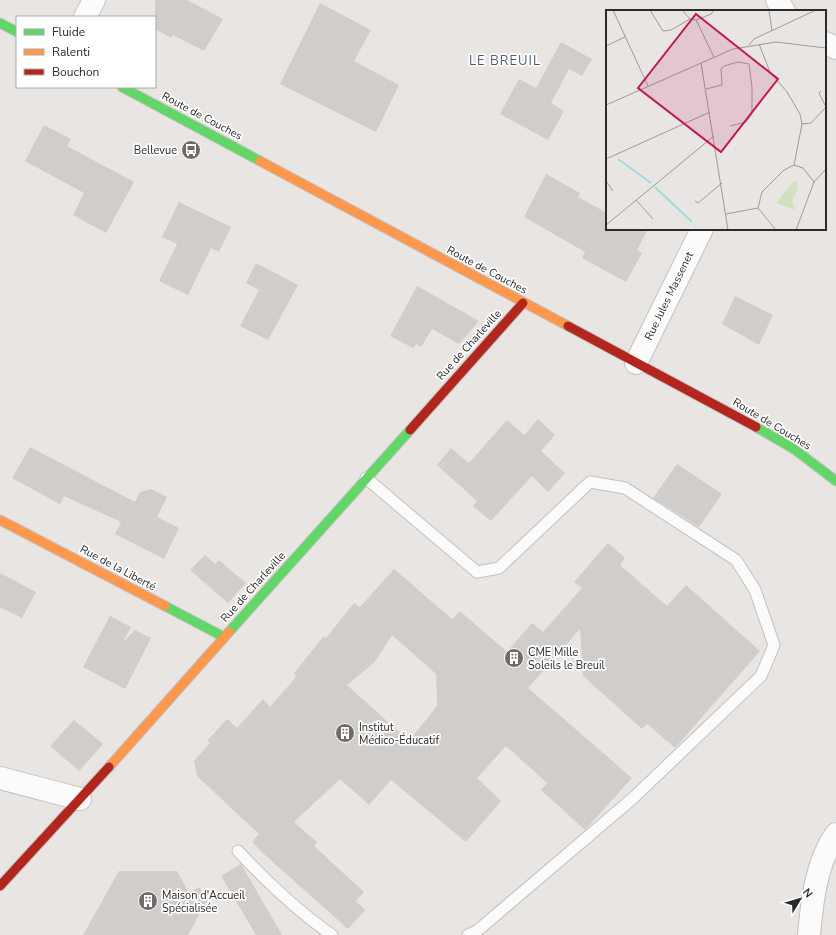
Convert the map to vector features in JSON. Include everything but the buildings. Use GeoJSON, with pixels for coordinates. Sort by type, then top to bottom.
{"type":"FeatureCollection","features":[{"type":"Feature","properties":{"kind":"street"},"geometry":{"type":"LineString","coordinates":[[86,16],[94,0]]}},
{"type":"Feature","properties":{"kind":"street"},"geometry":{"type":"LineString","coordinates":[[777,0],[783,10]]}},
{"type":"Feature","properties":{"kind":"street"},"geometry":{"type":"LineString","coordinates":[[0,23],[16,31]]}},
{"type":"Feature","properties":{"kind":"street"},"geometry":{"type":"LineString","coordinates":[[826,43],[836,48]]}},
{"type":"Feature","properties":{"kind":"street","name":"Route de Couches"},"geometry":{"type":"LineString","coordinates":[[124,88],[523,303],[720,407],[794,449],[836,481]]}},
{"type":"Feature","properties":{"kind":"street","name":"Rue Jules Massenet"},"geometry":{"type":"LineString","coordinates":[[636,363],[702,230]]}},
{"type":"Feature","properties":{"kind":"street","name":"Rue de Charleville"},"geometry":{"type":"LineString","coordinates":[[0,886],[80,799],[523,303]]}},
{"type":"Feature","properties":{"kind":"street","name":"Rue de la Liberté"},"geometry":{"type":"LineString","coordinates":[[0,520],[224,637]]}},
{"type":"Feature","properties":{"kind":"street"},"geometry":{"type":"LineString","coordinates":[[0,778],[80,799]]}},
{"type":"Feature","properties":{"kind":"street"},"geometry":{"type":"LineString","coordinates":[[809,935],[812,902],[820,869],[836,834]]}},
{"type":"Feature","properties":{"kind":"lane"},"geometry":{"type":"LineString","coordinates":[[366,478],[477,572],[499,568],[590,482],[625,488],[736,560],[755,590],[774,645],[761,676],[637,794],[477,931],[468,935]]}},
{"type":"Feature","properties":{"kind":"lane"},"geometry":{"type":"LineString","coordinates":[[238,851],[272,887],[309,920],[332,935]]}},
{"type":"Feature","properties":{"kind":"traffic: fast"},"geometry":{"type":"LineString","coordinates":[[0,23],[16,31]]}},
{"type":"Feature","properties":{"kind":"traffic: fast"},"geometry":{"type":"LineString","coordinates":[[124,88],[260,161]]}},
{"type":"Feature","properties":{"kind":"traffic: fast"},"geometry":{"type":"LineString","coordinates":[[756,427],[794,449],[836,481]]}},
{"type":"Feature","properties":{"kind":"traffic: fast"},"geometry":{"type":"LineString","coordinates":[[229,632],[410,430]]}},
{"type":"Feature","properties":{"kind":"traffic: fast"},"geometry":{"type":"LineString","coordinates":[[165,606],[224,637]]}},
{"type":"Feature","properties":{"kind":"traffic: slow"},"geometry":{"type":"LineString","coordinates":[[260,161],[568,326]]}},
{"type":"Feature","properties":{"kind":"traffic: slow"},"geometry":{"type":"LineString","coordinates":[[0,520],[165,606]]}},
{"type":"Feature","properties":{"kind":"traffic: slow"},"geometry":{"type":"LineString","coordinates":[[109,767],[229,632]]}},
{"type":"Feature","properties":{"kind":"traffic: jam"},"geometry":{"type":"LineString","coordinates":[[410,430],[523,303]]}},
{"type":"Feature","properties":{"kind":"traffic: jam"},"geometry":{"type":"LineString","coordinates":[[568,326],[756,427]]}},
{"type":"Feature","properties":{"kind":"traffic: jam"},"geometry":{"type":"LineString","coordinates":[[0,886],[109,767]]}},
{"type":"Feature","properties":{"kind":"place","name":"Bellevue"},"geometry":{"type":"Point","coordinates":[191,150]}},
{"type":"Feature","properties":{"kind":"place","name":"CME Mille Soleils le Breuil"},"geometry":{"type":"Point","coordinates":[514,658]}},
{"type":"Feature","properties":{"kind":"place","name":"Institut Médico-Éducatif"},"geometry":{"type":"Point","coordinates":[345,733]}},
{"type":"Feature","properties":{"kind":"place","name":"Maison d'Accueil Spécialisée"},"geometry":{"type":"Point","coordinates":[148,901]}},
{"type":"Feature","properties":{"kind":"district","name":"LE BREUIL"},"geometry":{"type":"Point","coordinates":[505,61]}}]}
